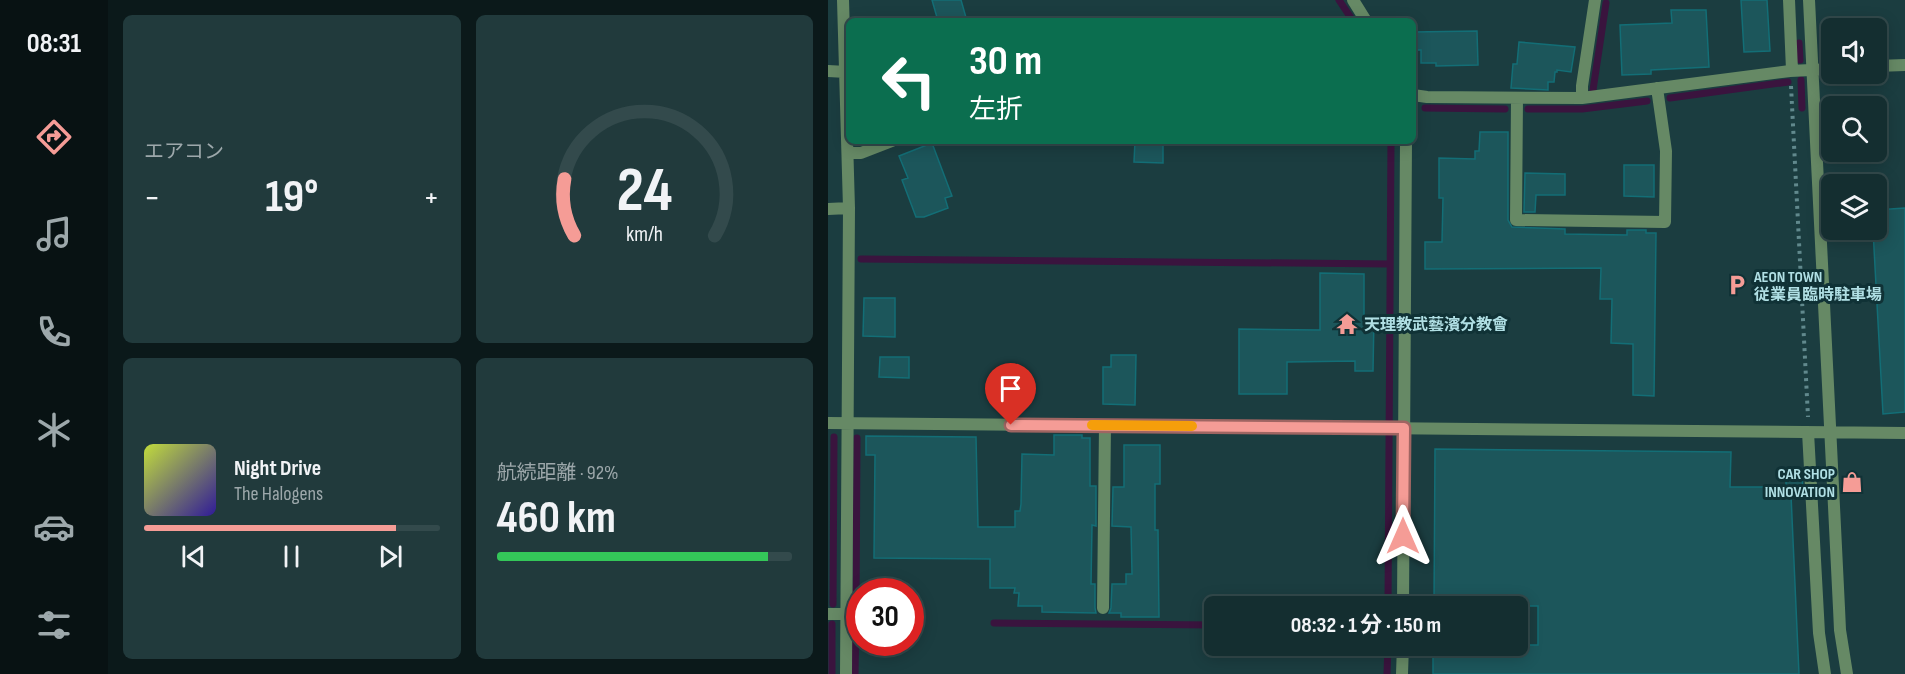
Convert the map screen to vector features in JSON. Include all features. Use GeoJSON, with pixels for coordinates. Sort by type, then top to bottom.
{"type":"FeatureCollection","features":[{"type":"Feature","properties":{"kind":"street"},"geometry":{"type":"LineString","coordinates":[[828,71],[846,72],[843,0]]}},
{"type":"Feature","properties":{"kind":"street"},"geometry":{"type":"LineString","coordinates":[[1353,0],[1364,18]]}},
{"type":"Feature","properties":{"kind":"street"},"geometry":{"type":"LineString","coordinates":[[1581,98],[1595,0]]}},
{"type":"Feature","properties":{"kind":"street"},"geometry":{"type":"LineString","coordinates":[[1789,0],[1791,71]]}},
{"type":"Feature","properties":{"kind":"street"},"geometry":{"type":"LineString","coordinates":[[1809,0],[1840,630],[1847,674]]}},
{"type":"Feature","properties":{"kind":"street"},"geometry":{"type":"LineString","coordinates":[[1887,66],[1905,65]]}},
{"type":"Feature","properties":{"kind":"street"},"geometry":{"type":"LineString","coordinates":[[1416,95],[1581,98],[1791,71],[1821,70]]}},
{"type":"Feature","properties":{"kind":"street"},"geometry":{"type":"LineString","coordinates":[[1517,98],[1516,220],[1665,222],[1666,151],[1657,88]]}},
{"type":"Feature","properties":{"kind":"street"},"geometry":{"type":"LineString","coordinates":[[847,578],[848,144]]}},
{"type":"Feature","properties":{"kind":"street"},"geometry":{"type":"LineString","coordinates":[[848,153],[861,153],[884,144]]}},
{"type":"Feature","properties":{"kind":"street"},"geometry":{"type":"LineString","coordinates":[[1403,596],[1401,428],[1406,144]]}},
{"type":"Feature","properties":{"kind":"street"},"geometry":{"type":"LineString","coordinates":[[828,209],[849,208]]}},
{"type":"Feature","properties":{"kind":"street"},"geometry":{"type":"LineString","coordinates":[[828,423],[1905,433]]}},
{"type":"Feature","properties":{"kind":"street"},"geometry":{"type":"LineString","coordinates":[[1103,608],[1105,425]]}},
{"type":"Feature","properties":{"kind":"street"},"geometry":{"type":"LineString","coordinates":[[1808,432],[1817,610],[1825,674]]}},
{"type":"Feature","properties":{"kind":"street"},"geometry":{"type":"LineString","coordinates":[[828,614],[846,614]]}},
{"type":"Feature","properties":{"kind":"street"},"geometry":{"type":"LineString","coordinates":[[846,656],[846,674]]}},
{"type":"Feature","properties":{"kind":"street"},"geometry":{"type":"LineString","coordinates":[[1402,674],[1403,656]]}},
{"type":"Feature","properties":{"kind":"path"},"geometry":{"type":"LineString","coordinates":[[1791,71],[1808,432]]}},
{"type":"Feature","properties":{"kind":"building"},"geometry":{"type":"Polygon","coordinates":[[[932,0],[961,0],[966,18],[937,18],[932,0]]]}},
{"type":"Feature","properties":{"kind":"building"},"geometry":{"type":"Polygon","coordinates":[[[1741,0],[1767,0],[1770,51],[1744,52],[1741,0]]]}},
{"type":"Feature","properties":{"kind":"building"},"geometry":{"type":"Polygon","coordinates":[[[1671,10],[1706,10],[1709,67],[1651,70],[1651,74],[1622,75],[1620,25],[1672,23],[1671,10]]]}},
{"type":"Feature","properties":{"kind":"building"},"geometry":{"type":"Polygon","coordinates":[[[1477,31],[1478,65],[1436,66],[1436,63],[1421,63],[1421,50],[1416,50],[1416,32],[1477,31]]]}},
{"type":"Feature","properties":{"kind":"building"},"geometry":{"type":"Polygon","coordinates":[[[1519,42],[1575,47],[1571,72],[1557,70],[1554,82],[1548,82],[1548,90],[1511,88],[1513,64],[1517,64],[1519,42]]]}},
{"type":"Feature","properties":{"kind":"building"},"geometry":{"type":"Polygon","coordinates":[[[1480,132],[1508,132],[1508,220],[1512,227],[1565,229],[1565,234],[1627,235],[1627,230],[1646,230],[1646,233],[1656,233],[1654,396],[1633,395],[1633,344],[1611,343],[1612,299],[1600,299],[1601,268],[1425,269],[1425,242],[1442,242],[1443,198],[1439,198],[1439,158],[1475,159],[1475,151],[1479,151],[1480,132]]]}},
{"type":"Feature","properties":{"kind":"building"},"geometry":{"type":"Polygon","coordinates":[[[932,144],[952,196],[945,198],[948,208],[924,217],[916,217],[902,180],[908,178],[899,156],[932,144]]]}},
{"type":"Feature","properties":{"kind":"building"},"geometry":{"type":"Polygon","coordinates":[[[1135,144],[1163,144],[1163,163],[1134,162],[1135,144]]]}},
{"type":"Feature","properties":{"kind":"building"},"geometry":{"type":"Polygon","coordinates":[[[1624,165],[1654,165],[1654,197],[1624,196],[1624,165]]]}},
{"type":"Feature","properties":{"kind":"building"},"geometry":{"type":"Polygon","coordinates":[[[1525,173],[1565,174],[1565,195],[1536,195],[1535,212],[1524,212],[1525,173]]]}},
{"type":"Feature","properties":{"kind":"building"},"geometry":{"type":"Polygon","coordinates":[[[1905,208],[1905,412],[1883,414],[1874,240],[1887,240],[1887,209],[1905,208]]]}},
{"type":"Feature","properties":{"kind":"building"},"geometry":{"type":"Polygon","coordinates":[[[1320,273],[1364,274],[1364,316],[1374,316],[1373,371],[1355,371],[1355,361],[1287,362],[1287,394],[1239,394],[1239,329],[1320,330],[1320,273]]]}},
{"type":"Feature","properties":{"kind":"building"},"geometry":{"type":"Polygon","coordinates":[[[864,298],[895,298],[895,337],[863,336],[864,298]]]}},
{"type":"Feature","properties":{"kind":"building"},"geometry":{"type":"Polygon","coordinates":[[[1111,355],[1136,355],[1135,405],[1103,404],[1103,367],[1111,367],[1111,355]]]}},
{"type":"Feature","properties":{"kind":"building"},"geometry":{"type":"Polygon","coordinates":[[[880,357],[909,357],[909,378],[879,377],[880,357]]]}},
{"type":"Feature","properties":{"kind":"building"},"geometry":{"type":"Polygon","coordinates":[[[1054,435],[1082,435],[1082,438],[1090,438],[1090,486],[1096,486],[1096,526],[1092,525],[1091,584],[1095,584],[1096,613],[1042,612],[1042,606],[1018,606],[1019,593],[1014,593],[1015,588],[990,588],[990,559],[874,558],[875,455],[866,455],[866,436],[976,437],[978,527],[1015,527],[1015,511],[1020,511],[1021,504],[1022,454],[1054,455],[1054,435]]]}},
{"type":"Feature","properties":{"kind":"building"},"geometry":{"type":"Polygon","coordinates":[[[1124,445],[1160,445],[1160,484],[1155,484],[1159,617],[1121,617],[1121,613],[1109,613],[1112,584],[1126,584],[1126,574],[1132,574],[1131,527],[1112,526],[1113,487],[1124,487],[1124,445]]]}},
{"type":"Feature","properties":{"kind":"building"},"geometry":{"type":"Polygon","coordinates":[[[1435,449],[1731,452],[1730,487],[1786,487],[1786,468],[1802,469],[1803,496],[1791,495],[1799,674],[1433,674],[1433,656],[1528,656],[1528,645],[1538,645],[1538,606],[1528,606],[1528,596],[1434,596],[1435,449]]]}},
{"type":"Feature","properties":{"kind":"waterway"},"geometry":{"type":"LineString","coordinates":[[1339,0],[1351,18]]}},
{"type":"Feature","properties":{"kind":"waterway"},"geometry":{"type":"LineString","coordinates":[[1593,90],[1606,3]]}},
{"type":"Feature","properties":{"kind":"waterway"},"geometry":{"type":"LineString","coordinates":[[1799,43],[1800,60]]}},
{"type":"Feature","properties":{"kind":"waterway"},"geometry":{"type":"LineString","coordinates":[[1801,80],[1802,108]]}},
{"type":"Feature","properties":{"kind":"waterway"},"geometry":{"type":"LineString","coordinates":[[1670,98],[1788,82]]}},
{"type":"Feature","properties":{"kind":"waterway"},"geometry":{"type":"LineString","coordinates":[[1528,109],[1582,109],[1647,101]]}},
{"type":"Feature","properties":{"kind":"waterway"},"geometry":{"type":"LineString","coordinates":[[1425,108],[1505,109]]}},
{"type":"Feature","properties":{"kind":"waterway"},"geometry":{"type":"LineString","coordinates":[[1388,596],[1391,144]]}},
{"type":"Feature","properties":{"kind":"waterway"},"geometry":{"type":"LineString","coordinates":[[861,259],[1390,264]]}},
{"type":"Feature","properties":{"kind":"waterway"},"geometry":{"type":"LineString","coordinates":[[833,604],[834,437]]}},
{"type":"Feature","properties":{"kind":"waterway"},"geometry":{"type":"LineString","coordinates":[[856,578],[857,438]]}},
{"type":"Feature","properties":{"kind":"waterway"},"geometry":{"type":"LineString","coordinates":[[994,623],[1204,625]]}},
{"type":"Feature","properties":{"kind":"waterway"},"geometry":{"type":"LineString","coordinates":[[832,624],[832,674]]}},
{"type":"Feature","properties":{"kind":"waterway"},"geometry":{"type":"LineString","coordinates":[[855,656],[855,674]]}},
{"type":"Feature","properties":{"kind":"waterway"},"geometry":{"type":"LineString","coordinates":[[1387,674],[1388,656]]}},
{"type":"Feature","properties":{"kind":"slow traffic"},"geometry":{"type":"LineString","coordinates":[[1092,425],[1192,426]]}},
{"type":"Feature","properties":{"kind":"place","name":"AEON TOWN 従業員臨時駐車場"},"geometry":{"type":"Point","coordinates":[1737,285]}},
{"type":"Feature","properties":{"kind":"place","name":"天理教武藝濱分教會"},"geometry":{"type":"Point","coordinates":[1347,324]}},
{"type":"Feature","properties":{"kind":"place","name":"CAR SHOP INNOVATION"},"geometry":{"type":"Point","coordinates":[1852,482]}},
{"type":"Feature","properties":{"kind":"route"},"geometry":{"type":"LineString","coordinates":[[1011,425],[1404,428],[1403,536]]}}]}
